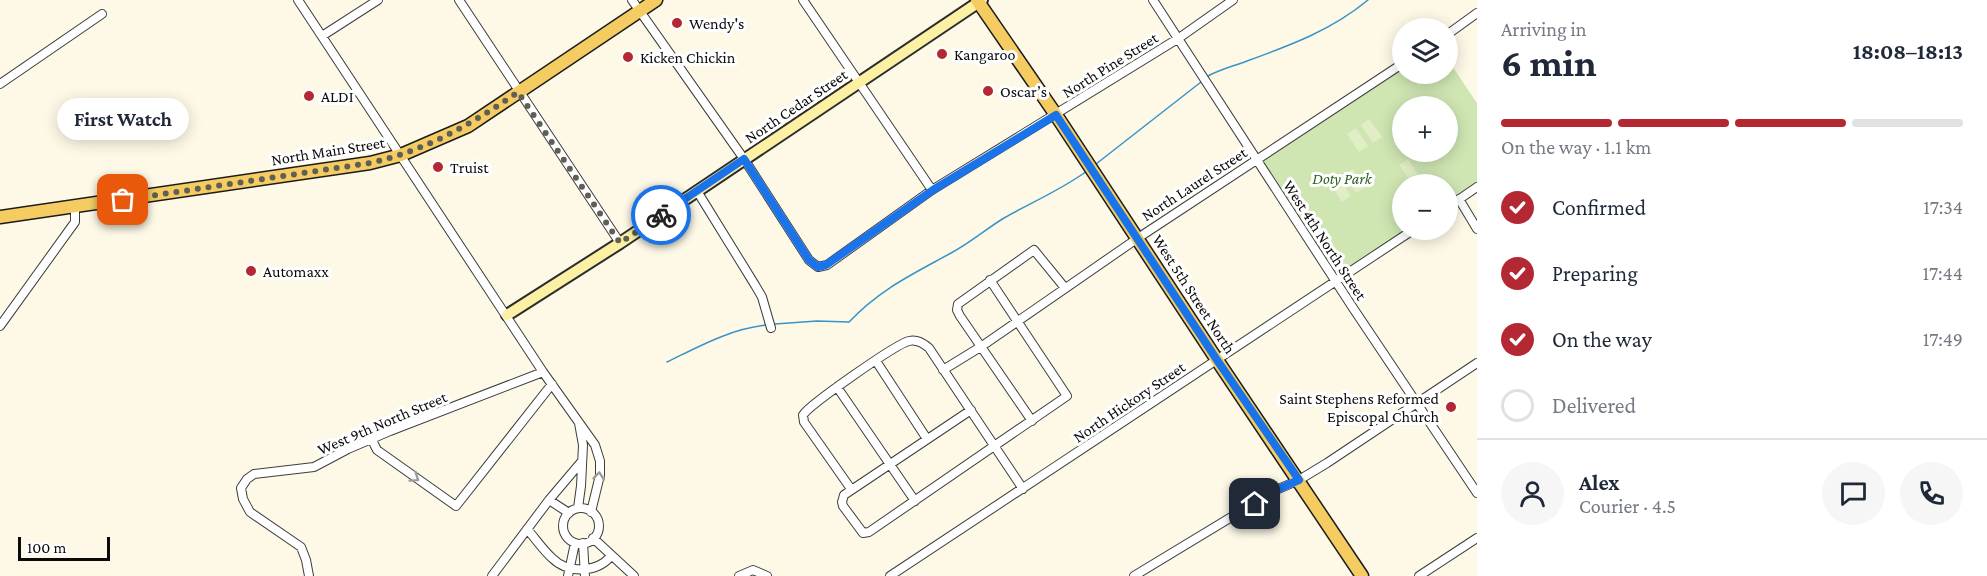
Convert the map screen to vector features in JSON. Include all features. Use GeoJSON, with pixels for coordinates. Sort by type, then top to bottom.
{"type":"FeatureCollection","features":[{"type":"Feature","properties":{"kind":"main road","name":"North Main Street"},"geometry":{"type":"LineString","coordinates":[[0,217],[370,163],[401,155],[468,126],[656,0]]}},
{"type":"Feature","properties":{"kind":"main road","name":"West 5th Street North"},"geometry":{"type":"LineString","coordinates":[[979,1],[1362,576]]}},
{"type":"Feature","properties":{"kind":"street"},"geometry":{"type":"LineString","coordinates":[[298,0],[543,372],[593,441],[600,461],[600,475],[591,512]]}},
{"type":"Feature","properties":{"kind":"street"},"geometry":{"type":"LineString","coordinates":[[322,36],[378,0]]}},
{"type":"Feature","properties":{"kind":"street"},"geometry":{"type":"LineString","coordinates":[[459,0],[620,243]]}},
{"type":"Feature","properties":{"kind":"street"},"geometry":{"type":"LineString","coordinates":[[632,0],[744,159]]}},
{"type":"Feature","properties":{"kind":"street"},"geometry":{"type":"LineString","coordinates":[[803,0],[933,190]]}},
{"type":"Feature","properties":{"kind":"street","name":"West 4th North Street"},"geometry":{"type":"LineString","coordinates":[[1153,0],[1477,493]]}},
{"type":"Feature","properties":{"kind":"street","name":"North Pine Street"},"geometry":{"type":"LineString","coordinates":[[744,159],[809,260],[818,267],[826,265],[933,190],[1179,38],[1233,0]]}},
{"type":"Feature","properties":{"kind":"street","name":"North Cedar Street"},"geometry":{"type":"LineString","coordinates":[[507,315],[620,243],[979,1]]}},
{"type":"Feature","properties":{"kind":"street"},"geometry":{"type":"LineString","coordinates":[[1458,27],[1477,13]]}},
{"type":"Feature","properties":{"kind":"street"},"geometry":{"type":"LineString","coordinates":[[0,84],[102,14]]}},
{"type":"Feature","properties":{"kind":"street","name":"North Laurel Street"},"geometry":{"type":"LineString","coordinates":[[943,370],[1392,71]]}},
{"type":"Feature","properties":{"kind":"street"},"geometry":{"type":"LineString","coordinates":[[1477,187],[1459,199],[1477,229]]}},
{"type":"Feature","properties":{"kind":"street"},"geometry":{"type":"LineString","coordinates":[[697,191],[756,285],[771,328]]}},
{"type":"Feature","properties":{"kind":"street"},"geometry":{"type":"LineString","coordinates":[[0,326],[75,222],[75,207]]}},
{"type":"Feature","properties":{"kind":"street","name":"North Hickory Street"},"geometry":{"type":"LineString","coordinates":[[890,576],[1398,240]]}},
{"type":"Feature","properties":{"kind":"street"},"geometry":{"type":"LineString","coordinates":[[1032,421],[957,310],[958,304],[1034,250],[1065,288]]}},
{"type":"Feature","properties":{"kind":"street"},"geometry":{"type":"LineString","coordinates":[[971,410],[844,495],[843,506],[863,533],[915,501],[1067,396],[990,280]]}},
{"type":"Feature","properties":{"kind":"street"},"geometry":{"type":"LineString","coordinates":[[851,489],[803,419],[805,411],[909,340],[921,342],[929,348],[1023,489]]}},
{"type":"Feature","properties":{"kind":"street"},"geometry":{"type":"LineString","coordinates":[[876,361],[927,439]]}},
{"type":"Feature","properties":{"kind":"street"},"geometry":{"type":"LineString","coordinates":[[1134,576],[1276,490],[1299,480],[1477,363]]}},
{"type":"Feature","properties":{"kind":"street","name":"West 9th North Street"},"geometry":{"type":"LineString","coordinates":[[309,576],[301,547],[250,512],[243,499],[241,488],[247,479],[254,474],[314,467],[390,431],[543,372]]}},
{"type":"Feature","properties":{"kind":"street"},"geometry":{"type":"LineString","coordinates":[[372,440],[377,450],[456,506],[552,384]]}},
{"type":"Feature","properties":{"kind":"street"},"geometry":{"type":"LineString","coordinates":[[837,387],[915,501]]}},
{"type":"Feature","properties":{"kind":"street"},"geometry":{"type":"LineString","coordinates":[[578,508],[583,444],[579,423]]}},
{"type":"Feature","properties":{"kind":"street"},"geometry":{"type":"LineString","coordinates":[[583,444],[593,441]]}},
{"type":"Feature","properties":{"kind":"street"},"geometry":{"type":"LineString","coordinates":[[492,576],[549,500],[582,461]]}},
{"type":"Feature","properties":{"kind":"street"},"geometry":{"type":"LineString","coordinates":[[549,500],[568,513]]}},
{"type":"Feature","properties":{"kind":"street"},"geometry":{"type":"LineString","coordinates":[[578,508],[591,512],[597,519],[598,525],[593,538],[579,543],[570,540],[563,530],[564,519],[568,513],[578,508]]}},
{"type":"Feature","properties":{"kind":"street"},"geometry":{"type":"LineString","coordinates":[[527,529],[552,558],[560,564],[585,573],[611,556]]}},
{"type":"Feature","properties":{"kind":"street"},"geometry":{"type":"LineString","coordinates":[[593,538],[629,574]]}},
{"type":"Feature","properties":{"kind":"street"},"geometry":{"type":"LineString","coordinates":[[1419,576],[1477,538]]}},
{"type":"Feature","properties":{"kind":"street"},"geometry":{"type":"LineString","coordinates":[[568,576],[569,567],[579,543]]}},
{"type":"Feature","properties":{"kind":"street"},"geometry":{"type":"LineString","coordinates":[[579,543],[585,573]]}},
{"type":"Feature","properties":{"kind":"street"},"geometry":{"type":"LineString","coordinates":[[739,576],[753,570],[767,576]]}},
{"type":"Feature","properties":{"kind":"green space","name":"Doty Park"},"geometry":{"type":"Polygon","coordinates":[[[1392,71],[1392,84],[1458,84],[1458,75],[1477,103],[1477,187],[1458,200],[1458,174],[1392,174],[1392,240],[1398,240],[1336,281],[1257,160],[1392,71]]]}},
{"type":"Feature","properties":{"kind":"green space"},"geometry":{"type":"Polygon","coordinates":[[[1369,119],[1382,137],[1373,143],[1361,125],[1369,119]]]}},
{"type":"Feature","properties":{"kind":"green space"},"geometry":{"type":"Polygon","coordinates":[[[1356,128],[1368,146],[1359,152],[1347,134],[1356,128]]]}},
{"type":"Feature","properties":{"kind":"green space"},"geometry":{"type":"Polygon","coordinates":[[[1410,162],[1417,174],[1406,174],[1399,165],[1410,162]]]}},
{"type":"Feature","properties":{"kind":"green space"},"geometry":{"type":"Polygon","coordinates":[[[1353,169],[1365,187],[1356,193],[1344,174],[1353,169]]]}},
{"type":"Feature","properties":{"kind":"green space"},"geometry":{"type":"Polygon","coordinates":[[[1339,178],[1351,196],[1342,202],[1330,184],[1339,178]]]}},
{"type":"Feature","properties":{"kind":"waterway"},"geometry":{"type":"LineString","coordinates":[[1208,76],[1310,36],[1340,20],[1368,0]]}},
{"type":"Feature","properties":{"kind":"waterway"},"geometry":{"type":"LineString","coordinates":[[1096,164],[1201,82]]}},
{"type":"Feature","properties":{"kind":"waterway"},"geometry":{"type":"LineString","coordinates":[[775,324],[817,321],[849,322],[873,300],[897,283],[1087,171]]}},
{"type":"Feature","properties":{"kind":"waterway"},"geometry":{"type":"LineString","coordinates":[[667,362],[728,334],[767,325]]}},
{"type":"Feature","properties":{"kind":"way so far"},"geometry":{"type":"LineString","coordinates":[[123,200],[370,163],[401,155],[468,126],[518,92],[620,243],[661,215]]}},
{"type":"Feature","properties":{"kind":"place","name":"Wendy's"},"geometry":{"type":"Point","coordinates":[677,23]}},
{"type":"Feature","properties":{"kind":"place","name":"Kangaroo"},"geometry":{"type":"Point","coordinates":[942,54]}},
{"type":"Feature","properties":{"kind":"place","name":"Kicken Chickin"},"geometry":{"type":"Point","coordinates":[628,57]}},
{"type":"Feature","properties":{"kind":"place","name":"Oscar’s"},"geometry":{"type":"Point","coordinates":[988,91]}},
{"type":"Feature","properties":{"kind":"place","name":"ALDI"},"geometry":{"type":"Point","coordinates":[309,96]}},
{"type":"Feature","properties":{"kind":"place","name":"Truist"},"geometry":{"type":"Point","coordinates":[438,167]}},
{"type":"Feature","properties":{"kind":"place","name":"First Watch"},"geometry":{"type":"Point","coordinates":[123,200]}},
{"type":"Feature","properties":{"kind":"place","name":"Automaxx"},"geometry":{"type":"Point","coordinates":[251,271]}},
{"type":"Feature","properties":{"kind":"place","name":"Saint Stephens Reformed Episcopal Church"},"geometry":{"type":"Point","coordinates":[1451,407]}},
{"type":"Feature","properties":{"kind":"route"},"geometry":{"type":"LineString","coordinates":[[661,215],[744,159],[809,260],[818,267],[826,265],[933,190],[1056,115],[1299,480],[1276,490],[1255,504]]}}]}
